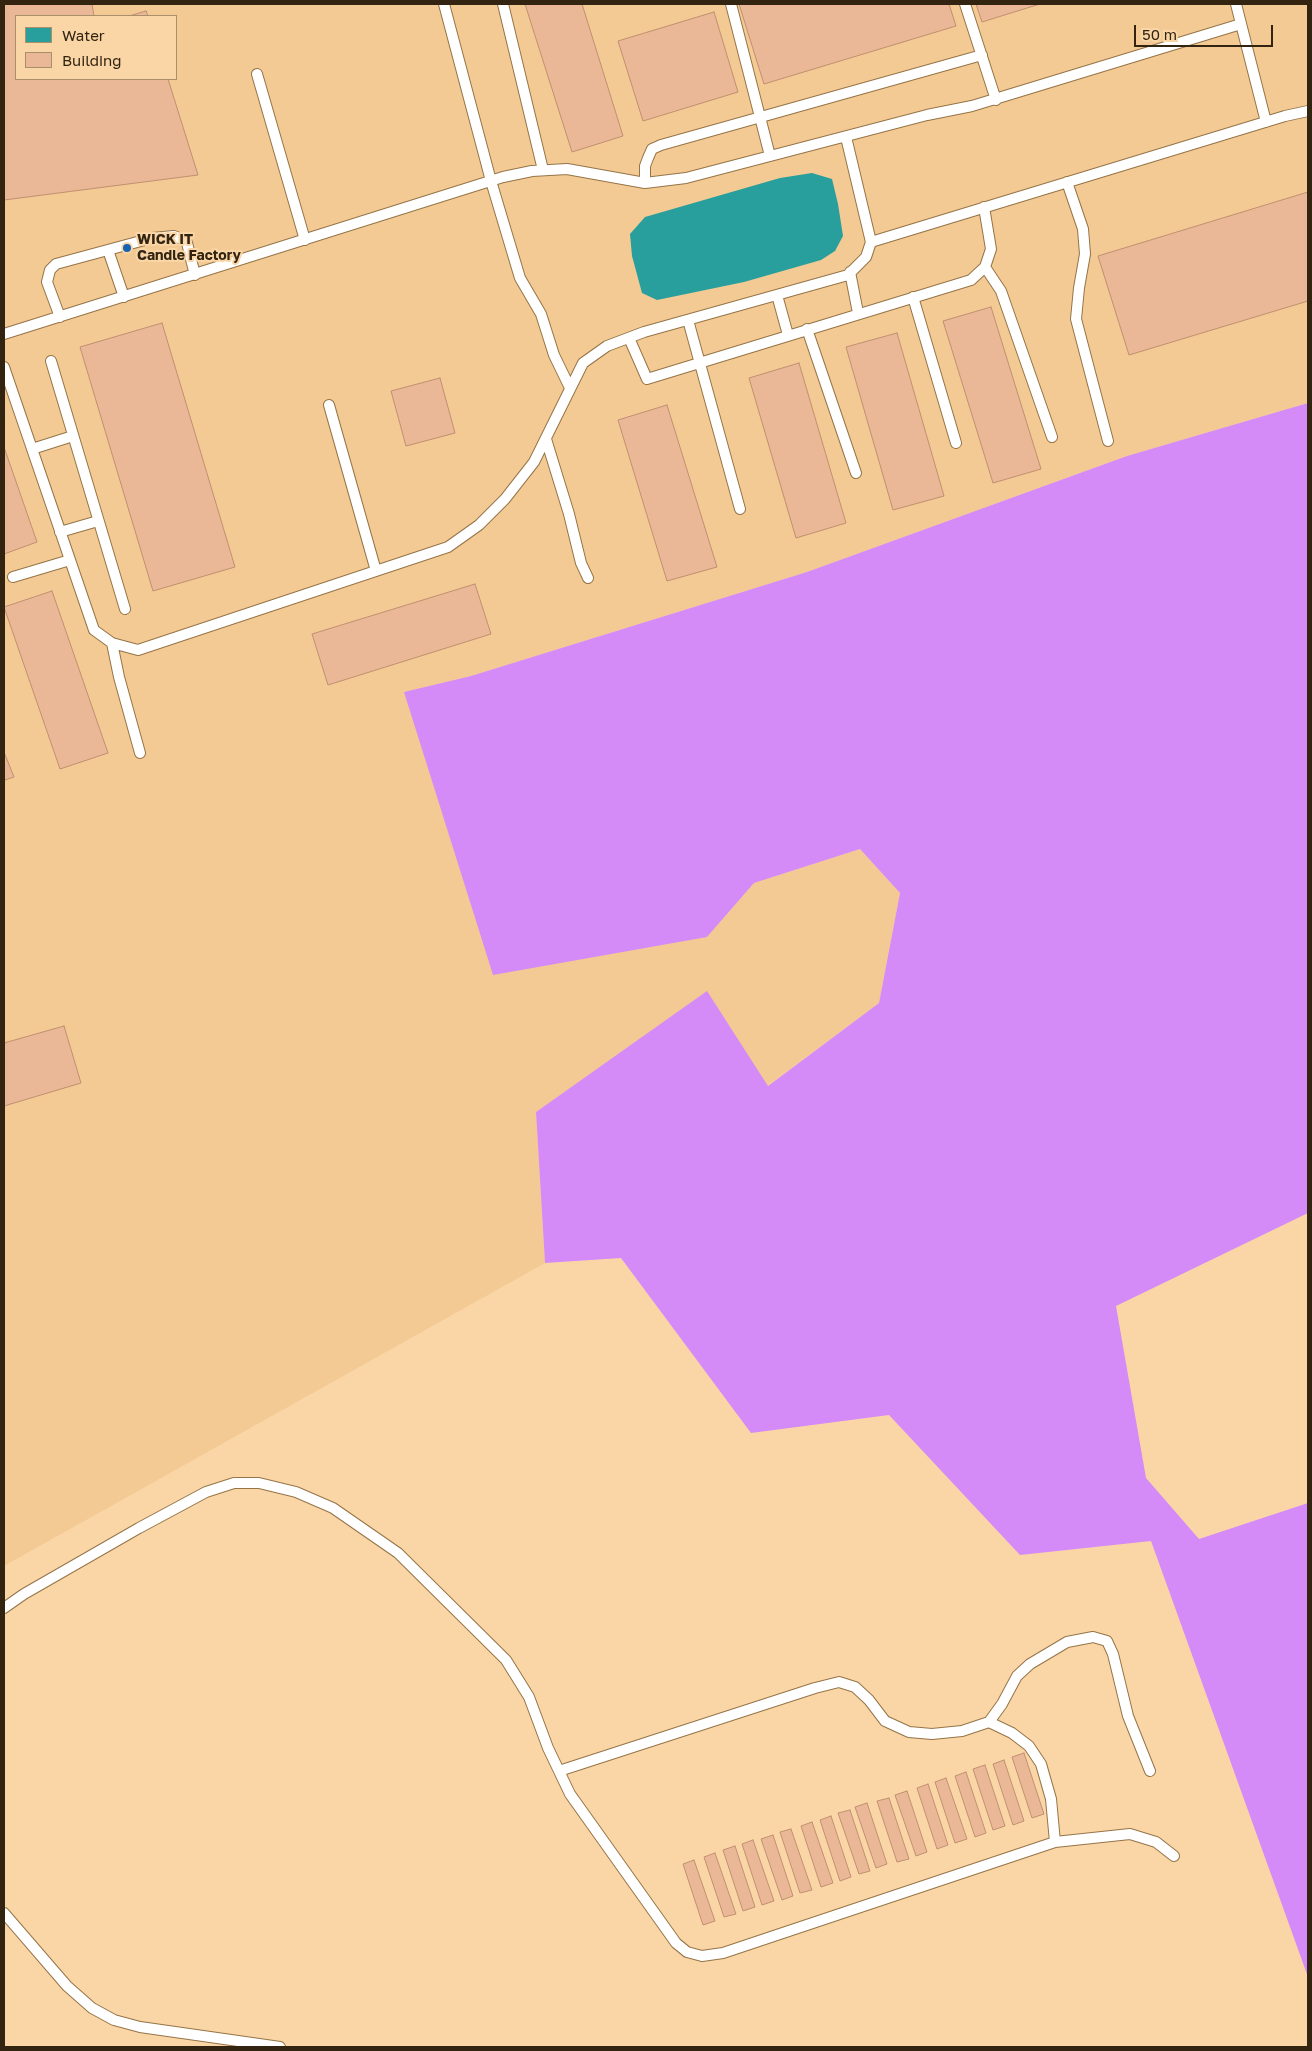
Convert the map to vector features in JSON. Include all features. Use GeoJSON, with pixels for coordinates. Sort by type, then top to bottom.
{"type":"FeatureCollection","features":[{"type":"Feature","properties":{"kind":"lane"},"geometry":{"type":"LineString","coordinates":[[444,4],[491,181],[520,278],[540,314],[554,355],[570,388]]}},
{"type":"Feature","properties":{"kind":"lane"},"geometry":{"type":"LineString","coordinates":[[504,4],[543,170]]}},
{"type":"Feature","properties":{"kind":"lane"},"geometry":{"type":"LineString","coordinates":[[731,4],[770,156]]}},
{"type":"Feature","properties":{"kind":"lane"},"geometry":{"type":"LineString","coordinates":[[965,4],[996,100]]}},
{"type":"Feature","properties":{"kind":"lane"},"geometry":{"type":"LineString","coordinates":[[1236,4],[1266,122]]}},
{"type":"Feature","properties":{"kind":"lane"},"geometry":{"type":"LineString","coordinates":[[4,334],[491,181],[543,170],[567,169],[645,183],[686,178],[846,136],[996,100],[1241,24]]}},
{"type":"Feature","properties":{"kind":"lane"},"geometry":{"type":"LineString","coordinates":[[645,183],[645,166],[652,150],[661,145],[982,55]]}},
{"type":"Feature","properties":{"kind":"lane"},"geometry":{"type":"LineString","coordinates":[[257,74],[305,240]]}},
{"type":"Feature","properties":{"kind":"lane"},"geometry":{"type":"LineString","coordinates":[[871,242],[1266,122],[1308,112]]}},
{"type":"Feature","properties":{"kind":"lane"},"geometry":{"type":"LineString","coordinates":[[4,367],[94,630],[112,644],[138,650],[448,547],[479,525],[505,499],[534,462],[583,363],[607,346],[688,320],[848,275],[866,257],[871,242],[846,136]]}},
{"type":"Feature","properties":{"kind":"lane"},"geometry":{"type":"LineString","coordinates":[[1067,182],[1083,229],[1085,254],[1076,319],[1108,441]]}},
{"type":"Feature","properties":{"kind":"lane"},"geometry":{"type":"LineString","coordinates":[[629,338],[647,380],[858,313],[971,280],[985,267],[990,249],[984,207]]}},
{"type":"Feature","properties":{"kind":"lane"},"geometry":{"type":"LineString","coordinates":[[60,317],[47,282],[50,270],[56,264],[152,238],[174,236],[187,243],[195,275]]}},
{"type":"Feature","properties":{"kind":"lane"},"geometry":{"type":"LineString","coordinates":[[108,250],[124,297]]}},
{"type":"Feature","properties":{"kind":"lane"},"geometry":{"type":"LineString","coordinates":[[985,267],[1001,291],[1052,437]]}},
{"type":"Feature","properties":{"kind":"lane"},"geometry":{"type":"LineString","coordinates":[[850,272],[858,313]]}},
{"type":"Feature","properties":{"kind":"lane"},"geometry":{"type":"LineString","coordinates":[[777,295],[788,335]]}},
{"type":"Feature","properties":{"kind":"lane"},"geometry":{"type":"LineString","coordinates":[[913,297],[956,442]]}},
{"type":"Feature","properties":{"kind":"lane"},"geometry":{"type":"LineString","coordinates":[[688,320],[740,509]]}},
{"type":"Feature","properties":{"kind":"lane"},"geometry":{"type":"LineString","coordinates":[[807,329],[856,473]]}},
{"type":"Feature","properties":{"kind":"lane"},"geometry":{"type":"LineString","coordinates":[[51,361],[125,609]]}},
{"type":"Feature","properties":{"kind":"lane"},"geometry":{"type":"LineString","coordinates":[[329,405],[376,571]]}},
{"type":"Feature","properties":{"kind":"lane"},"geometry":{"type":"LineString","coordinates":[[32,449],[73,436]]}},
{"type":"Feature","properties":{"kind":"lane"},"geometry":{"type":"LineString","coordinates":[[546,439],[569,514],[580,563],[588,578]]}},
{"type":"Feature","properties":{"kind":"lane"},"geometry":{"type":"LineString","coordinates":[[60,532],[98,521]]}},
{"type":"Feature","properties":{"kind":"lane"},"geometry":{"type":"LineString","coordinates":[[13,577],[70,560]]}},
{"type":"Feature","properties":{"kind":"lane"},"geometry":{"type":"LineString","coordinates":[[112,644],[140,753]]}},
{"type":"Feature","properties":{"kind":"lane"},"geometry":{"type":"LineString","coordinates":[[4,1608],[131,1533],[206,1492],[234,1484],[259,1483],[296,1492],[333,1508],[398,1553],[506,1660],[529,1696],[548,1748],[570,1794],[676,1943],[687,1952],[702,1956],[723,1953],[1055,1842],[1130,1834],[1156,1842],[1174,1856]]}},
{"type":"Feature","properties":{"kind":"lane"},"geometry":{"type":"LineString","coordinates":[[560,1771],[839,1682],[855,1687],[869,1700],[885,1721],[909,1732],[932,1734],[962,1731],[989,1722],[1002,1704],[1017,1676],[1030,1664],[1067,1642],[1093,1637],[1107,1641],[1113,1654],[1128,1716],[1150,1771]]}},
{"type":"Feature","properties":{"kind":"lane"},"geometry":{"type":"LineString","coordinates":[[989,1722],[1012,1732],[1029,1746],[1041,1764],[1051,1799],[1055,1842]]}},
{"type":"Feature","properties":{"kind":"lane"},"geometry":{"type":"LineString","coordinates":[[4,1913],[67,1986],[92,2008],[114,2020],[140,2028],[280,2047]]}},
{"type":"Feature","properties":{"kind":"shaded area"},"geometry":{"type":"Polygon","coordinates":[[[4,4],[1308,4],[1308,403],[1127,456],[807,572],[471,676],[405,692],[707,937],[754,883],[860,849],[900,893],[879,1003],[767,1086],[707,992],[536,1112],[545,1263],[4,1566],[4,4]]]}},
{"type":"Feature","properties":{"kind":"shaded area"},"geometry":{"type":"Polygon","coordinates":[[[1308,403],[1308,1213],[1116,1306],[1146,1478],[1199,1539],[1308,1503],[1308,1977],[1151,1541],[1020,1555],[889,1415],[751,1433],[621,1258],[545,1263],[536,1112],[707,991],[768,1086],[879,1003],[900,893],[860,849],[754,883],[707,937],[493,975],[404,692],[471,676],[807,572],[1127,456],[1308,403]]]}},
{"type":"Feature","properties":{"kind":"water"},"geometry":{"type":"Polygon","coordinates":[[[812,173],[832,179],[843,236],[835,251],[821,260],[744,282],[657,300],[642,293],[632,256],[630,234],[645,217],[780,178],[812,173]]]}},
{"type":"Feature","properties":{"kind":"building"},"geometry":{"type":"Polygon","coordinates":[[[4,4],[92,4],[94,15],[15,15],[15,80],[168,80],[198,175],[4,200],[4,4]]]}},
{"type":"Feature","properties":{"kind":"building"},"geometry":{"type":"Polygon","coordinates":[[[525,4],[582,4],[623,136],[572,152],[525,4]]]}},
{"type":"Feature","properties":{"kind":"building"},"geometry":{"type":"Polygon","coordinates":[[[739,4],[949,4],[956,26],[764,84],[739,4]]]}},
{"type":"Feature","properties":{"kind":"building"},"geometry":{"type":"Polygon","coordinates":[[[976,4],[1040,4],[982,22],[976,4]]]}},
{"type":"Feature","properties":{"kind":"building"},"geometry":{"type":"Polygon","coordinates":[[[146,11],[148,15],[132,15],[146,11]]]}},
{"type":"Feature","properties":{"kind":"building"},"geometry":{"type":"Polygon","coordinates":[[[714,12],[738,92],[643,121],[618,41],[714,12]]]}},
{"type":"Feature","properties":{"kind":"building"},"geometry":{"type":"Polygon","coordinates":[[[1308,192],[1308,301],[1129,355],[1098,256],[1308,192]]]}},
{"type":"Feature","properties":{"kind":"building"},"geometry":{"type":"Polygon","coordinates":[[[991,307],[1041,469],[993,483],[943,321],[991,307]]]}},
{"type":"Feature","properties":{"kind":"building"},"geometry":{"type":"Polygon","coordinates":[[[162,323],[235,567],[153,591],[80,347],[162,323]]]}},
{"type":"Feature","properties":{"kind":"building"},"geometry":{"type":"Polygon","coordinates":[[[897,333],[944,496],[893,510],[846,347],[897,333]]]}},
{"type":"Feature","properties":{"kind":"building"},"geometry":{"type":"Polygon","coordinates":[[[799,363],[846,523],[796,538],[749,378],[799,363]]]}},
{"type":"Feature","properties":{"kind":"building"},"geometry":{"type":"Polygon","coordinates":[[[440,378],[455,433],[406,446],[391,391],[440,378]]]}},
{"type":"Feature","properties":{"kind":"building"},"geometry":{"type":"Polygon","coordinates":[[[667,405],[717,567],[667,581],[618,420],[667,405]]]}},
{"type":"Feature","properties":{"kind":"building"},"geometry":{"type":"Polygon","coordinates":[[[4,447],[37,542],[4,554],[4,447]]]}},
{"type":"Feature","properties":{"kind":"building"},"geometry":{"type":"Polygon","coordinates":[[[475,584],[491,634],[328,685],[312,634],[475,584]]]}},
{"type":"Feature","properties":{"kind":"building"},"geometry":{"type":"Polygon","coordinates":[[[52,591],[108,753],[60,769],[4,607],[52,591]]]}},
{"type":"Feature","properties":{"kind":"building"},"geometry":{"type":"Polygon","coordinates":[[[4,752],[14,777],[5,780],[4,776],[4,752]]]}},
{"type":"Feature","properties":{"kind":"building"},"geometry":{"type":"Polygon","coordinates":[[[64,1026],[81,1083],[4,1106],[4,1043],[64,1026]]]}},
{"type":"Feature","properties":{"kind":"building"},"geometry":{"type":"Polygon","coordinates":[[[1024,1753],[1044,1814],[1032,1818],[1012,1757],[1024,1753]]]}},
{"type":"Feature","properties":{"kind":"building"},"geometry":{"type":"Polygon","coordinates":[[[1004,1760],[1024,1821],[1013,1825],[993,1764],[1004,1760]]]}},
{"type":"Feature","properties":{"kind":"building"},"geometry":{"type":"Polygon","coordinates":[[[985,1765],[1005,1826],[993,1830],[973,1769],[985,1765]]]}},
{"type":"Feature","properties":{"kind":"building"},"geometry":{"type":"Polygon","coordinates":[[[966,1772],[986,1833],[975,1837],[955,1776],[966,1772]]]}},
{"type":"Feature","properties":{"kind":"building"},"geometry":{"type":"Polygon","coordinates":[[[946,1778],[967,1839],[955,1843],[935,1782],[946,1778]]]}},
{"type":"Feature","properties":{"kind":"building"},"geometry":{"type":"Polygon","coordinates":[[[928,1784],[948,1845],[937,1849],[917,1788],[928,1784]]]}},
{"type":"Feature","properties":{"kind":"building"},"geometry":{"type":"Polygon","coordinates":[[[907,1791],[927,1852],[916,1856],[895,1795],[907,1791]]]}},
{"type":"Feature","properties":{"kind":"building"},"geometry":{"type":"Polygon","coordinates":[[[889,1798],[909,1859],[897,1862],[877,1801],[889,1798]]]}},
{"type":"Feature","properties":{"kind":"building"},"geometry":{"type":"Polygon","coordinates":[[[867,1803],[887,1864],[876,1868],[855,1807],[867,1803]]]}},
{"type":"Feature","properties":{"kind":"building"},"geometry":{"type":"Polygon","coordinates":[[[850,1810],[870,1871],[859,1874],[838,1813],[850,1810]]]}},
{"type":"Feature","properties":{"kind":"building"},"geometry":{"type":"Polygon","coordinates":[[[831,1816],[851,1877],[840,1881],[820,1820],[831,1816]]]}},
{"type":"Feature","properties":{"kind":"building"},"geometry":{"type":"Polygon","coordinates":[[[812,1822],[833,1883],[821,1887],[801,1826],[812,1822]]]}},
{"type":"Feature","properties":{"kind":"building"},"geometry":{"type":"Polygon","coordinates":[[[791,1829],[812,1890],[800,1893],[780,1832],[791,1829]]]}},
{"type":"Feature","properties":{"kind":"building"},"geometry":{"type":"Polygon","coordinates":[[[773,1835],[793,1896],[782,1900],[761,1839],[773,1835]]]}},
{"type":"Feature","properties":{"kind":"building"},"geometry":{"type":"Polygon","coordinates":[[[753,1840],[774,1901],[762,1905],[742,1844],[753,1840]]]}},
{"type":"Feature","properties":{"kind":"building"},"geometry":{"type":"Polygon","coordinates":[[[735,1846],[755,1907],[743,1911],[723,1850],[735,1846]]]}},
{"type":"Feature","properties":{"kind":"building"},"geometry":{"type":"Polygon","coordinates":[[[715,1853],[736,1914],[724,1917],[704,1857],[715,1853]]]}},
{"type":"Feature","properties":{"kind":"building"},"geometry":{"type":"Polygon","coordinates":[[[694,1860],[715,1921],[703,1925],[683,1864],[694,1860]]]}},
{"type":"Feature","properties":{"kind":"place","name":"WICK IT Candle Factory"},"geometry":{"type":"Point","coordinates":[127,248]}}]}
